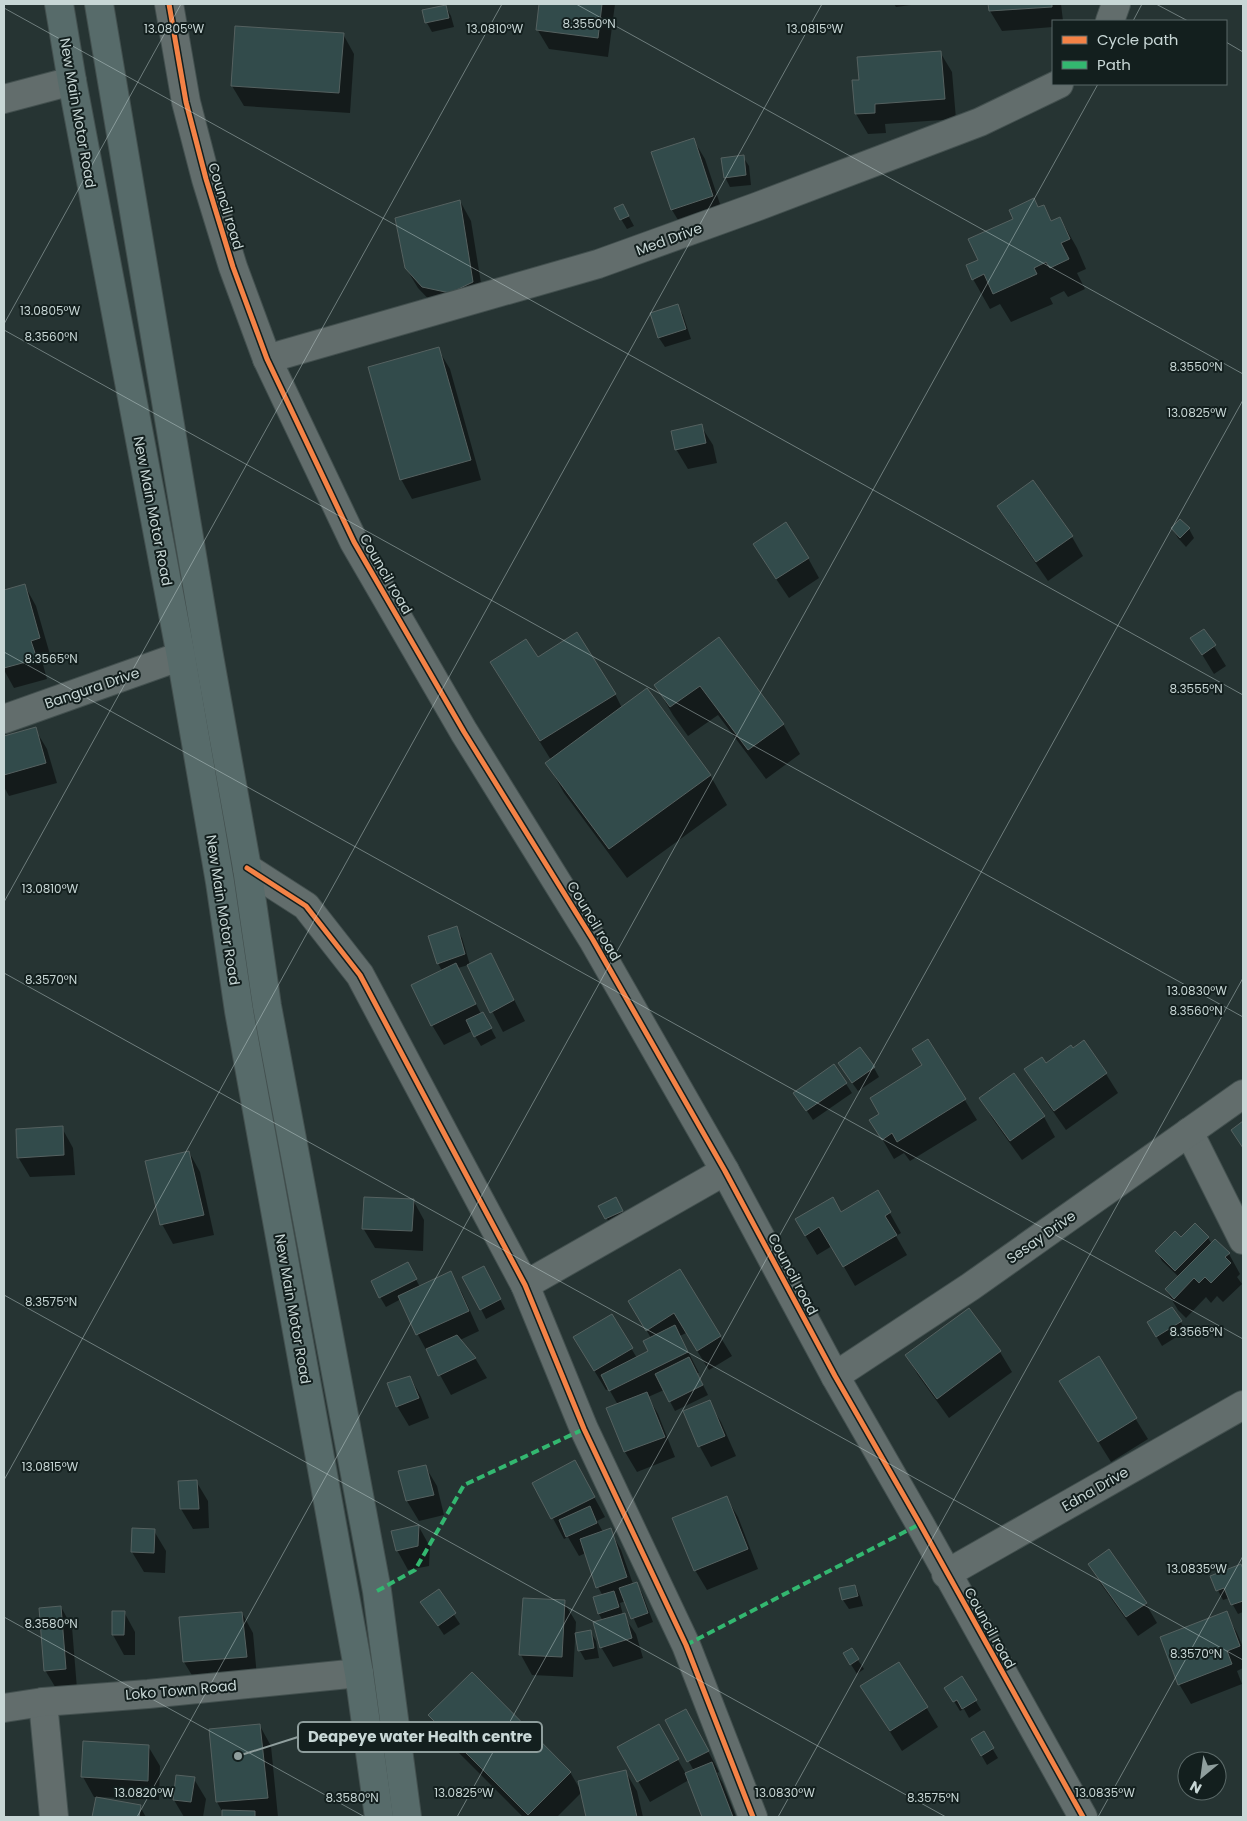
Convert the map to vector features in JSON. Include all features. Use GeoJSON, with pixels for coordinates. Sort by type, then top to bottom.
{"type":"FeatureCollection","features":[{"type":"Feature","properties":{"kind":"highway","name":"New Main Motor Road"},"geometry":{"type":"LineString","coordinates":[[59,4],[181,656],[220,882],[239,1011],[359,1673],[379,1817]]}},
{"type":"Feature","properties":{"kind":"highway","name":"New Main Motor Road"},"geometry":{"type":"LineString","coordinates":[[100,4],[208,650],[248,868],[266,1006],[377,1591],[406,1817]]}},
{"type":"Feature","properties":{"kind":"street","name":"Council road"},"geometry":{"type":"LineString","coordinates":[[169,4],[186,102],[206,179],[233,267],[267,359],[354,542],[464,732],[593,940],[725,1171],[835,1376],[920,1524],[946,1574],[1083,1817]]}},
{"type":"Feature","properties":{"kind":"street"},"geometry":{"type":"LineString","coordinates":[[1110,20],[1116,4]]}},
{"type":"Feature","properties":{"kind":"street"},"geometry":{"type":"LineString","coordinates":[[4,99],[72,81]]}},
{"type":"Feature","properties":{"kind":"street","name":"Med Drive"},"geometry":{"type":"LineString","coordinates":[[267,359],[607,261],[980,122],[1057,85]]}},
{"type":"Feature","properties":{"kind":"street","name":"Bangura Drive"},"geometry":{"type":"LineString","coordinates":[[4,718],[181,656]]}},
{"type":"Feature","properties":{"kind":"street"},"geometry":{"type":"LineString","coordinates":[[248,868],[306,906],[360,975],[525,1285],[584,1429],[686,1645],[753,1817]]}},
{"type":"Feature","properties":{"kind":"street","name":"Sesay Drive"},"geometry":{"type":"LineString","coordinates":[[835,1376],[970,1287],[1243,1094]]}},
{"type":"Feature","properties":{"kind":"street"},"geometry":{"type":"LineString","coordinates":[[1189,1132],[1243,1240]]}},
{"type":"Feature","properties":{"kind":"street"},"geometry":{"type":"LineString","coordinates":[[525,1285],[725,1171]]}},
{"type":"Feature","properties":{"kind":"street","name":"Edna Drive"},"geometry":{"type":"LineString","coordinates":[[946,1574],[1243,1405]]}},
{"type":"Feature","properties":{"kind":"street","name":"Loko Town Road"},"geometry":{"type":"LineString","coordinates":[[4,1708],[44,1702],[148,1694],[359,1673]]}},
{"type":"Feature","properties":{"kind":"street"},"geometry":{"type":"LineString","coordinates":[[44,1702],[54,1817]]}},
{"type":"Feature","properties":{"kind":"building"},"geometry":{"type":"Polygon","coordinates":[[[539,4],[602,4],[598,38],[536,30],[539,4]]]}},
{"type":"Feature","properties":{"kind":"building"},"geometry":{"type":"Polygon","coordinates":[[[988,4],[1052,4],[1052,7],[989,11],[988,4]]]}},
{"type":"Feature","properties":{"kind":"building"},"geometry":{"type":"Polygon","coordinates":[[[446,5],[449,18],[425,23],[422,10],[446,5]]]}},
{"type":"Feature","properties":{"kind":"building"},"geometry":{"type":"Polygon","coordinates":[[[235,26],[344,33],[339,93],[231,86],[235,26]]]}},
{"type":"Feature","properties":{"kind":"building"},"geometry":{"type":"Polygon","coordinates":[[[941,51],[945,99],[875,104],[875,113],[855,114],[852,80],[859,80],[857,57],[941,51]]]}},
{"type":"Feature","properties":{"kind":"building"},"geometry":{"type":"Polygon","coordinates":[[[694,138],[713,196],[671,210],[651,152],[694,138]]]}},
{"type":"Feature","properties":{"kind":"building"},"geometry":{"type":"Polygon","coordinates":[[[744,155],[746,175],[724,178],[721,158],[744,155]]]}},
{"type":"Feature","properties":{"kind":"building"},"geometry":{"type":"Polygon","coordinates":[[[1034,198],[1038,207],[1044,205],[1051,221],[1060,217],[1070,239],[1061,243],[1069,259],[1050,268],[1046,262],[1034,268],[1037,274],[993,294],[984,274],[972,280],[966,265],[978,260],[968,239],[1013,219],[1009,210],[1034,198]]]}},
{"type":"Feature","properties":{"kind":"building"},"geometry":{"type":"Polygon","coordinates":[[[460,200],[473,282],[450,293],[422,287],[405,268],[395,218],[460,200]]]}},
{"type":"Feature","properties":{"kind":"building"},"geometry":{"type":"Polygon","coordinates":[[[623,204],[629,216],[620,220],[614,208],[623,204]]]}},
{"type":"Feature","properties":{"kind":"building"},"geometry":{"type":"Polygon","coordinates":[[[678,304],[686,329],[658,338],[650,313],[678,304]]]}},
{"type":"Feature","properties":{"kind":"building"},"geometry":{"type":"Polygon","coordinates":[[[439,347],[471,460],[400,480],[368,367],[439,347]]]}},
{"type":"Feature","properties":{"kind":"building"},"geometry":{"type":"Polygon","coordinates":[[[702,424],[706,443],[675,450],[671,431],[702,424]]]}},
{"type":"Feature","properties":{"kind":"building"},"geometry":{"type":"Polygon","coordinates":[[[1033,480],[1073,536],[1036,562],[997,506],[1033,480]]]}},
{"type":"Feature","properties":{"kind":"building"},"geometry":{"type":"Polygon","coordinates":[[[1180,519],[1190,528],[1180,538],[1171,528],[1180,519]]]}},
{"type":"Feature","properties":{"kind":"building"},"geometry":{"type":"Polygon","coordinates":[[[786,522],[809,558],[776,579],[753,544],[786,522]]]}},
{"type":"Feature","properties":{"kind":"building"},"geometry":{"type":"Polygon","coordinates":[[[25,584],[40,638],[31,641],[37,659],[4,668],[4,590],[25,584]]]}},
{"type":"Feature","properties":{"kind":"building"},"geometry":{"type":"Polygon","coordinates":[[[1204,629],[1216,645],[1202,655],[1190,638],[1204,629]]]}},
{"type":"Feature","properties":{"kind":"building"},"geometry":{"type":"Polygon","coordinates":[[[577,632],[616,694],[540,741],[490,662],[526,639],[538,657],[577,632]]]}},
{"type":"Feature","properties":{"kind":"building"},"geometry":{"type":"Polygon","coordinates":[[[719,637],[784,724],[748,750],[700,686],[670,707],[654,685],[719,637]]]}},
{"type":"Feature","properties":{"kind":"building"},"geometry":{"type":"Polygon","coordinates":[[[647,688],[711,775],[609,849],[545,763],[647,688]]]}},
{"type":"Feature","properties":{"kind":"building"},"geometry":{"type":"Polygon","coordinates":[[[36,727],[46,763],[4,775],[4,736],[36,727]]]}},
{"type":"Feature","properties":{"kind":"building"},"geometry":{"type":"Polygon","coordinates":[[[457,926],[465,954],[437,964],[428,936],[457,926]]]}},
{"type":"Feature","properties":{"kind":"building"},"geometry":{"type":"Polygon","coordinates":[[[491,953],[514,1000],[490,1013],[467,965],[491,953]]]}},
{"type":"Feature","properties":{"kind":"building"},"geometry":{"type":"Polygon","coordinates":[[[456,963],[476,1004],[431,1026],[411,985],[456,963]]]}},
{"type":"Feature","properties":{"kind":"building"},"geometry":{"type":"Polygon","coordinates":[[[483,1012],[492,1028],[474,1037],[466,1020],[483,1012]]]}},
{"type":"Feature","properties":{"kind":"building"},"geometry":{"type":"Polygon","coordinates":[[[928,1039],[966,1099],[897,1142],[892,1133],[882,1140],[869,1120],[879,1114],[870,1098],[922,1065],[912,1049],[928,1039]]]}},
{"type":"Feature","properties":{"kind":"building"},"geometry":{"type":"Polygon","coordinates":[[[1084,1040],[1107,1073],[1054,1111],[1024,1069],[1042,1057],[1046,1063],[1071,1045],[1073,1048],[1084,1040]]]}},
{"type":"Feature","properties":{"kind":"building"},"geometry":{"type":"Polygon","coordinates":[[[860,1047],[875,1067],[852,1083],[838,1063],[860,1047]]]}},
{"type":"Feature","properties":{"kind":"building"},"geometry":{"type":"Polygon","coordinates":[[[834,1064],[847,1083],[806,1111],[793,1093],[834,1064]]]}},
{"type":"Feature","properties":{"kind":"building"},"geometry":{"type":"Polygon","coordinates":[[[1014,1073],[1045,1116],[1010,1141],[979,1098],[1014,1073]]]}},
{"type":"Feature","properties":{"kind":"building"},"geometry":{"type":"Polygon","coordinates":[[[1243,1121],[1243,1148],[1231,1130],[1243,1121]]]}},
{"type":"Feature","properties":{"kind":"building"},"geometry":{"type":"Polygon","coordinates":[[[63,1126],[64,1155],[17,1158],[16,1129],[63,1126]]]}},
{"type":"Feature","properties":{"kind":"building"},"geometry":{"type":"Polygon","coordinates":[[[189,1151],[204,1215],[160,1225],[145,1161],[189,1151]]]}},
{"type":"Feature","properties":{"kind":"building"},"geometry":{"type":"Polygon","coordinates":[[[878,1190],[891,1212],[885,1216],[897,1235],[843,1267],[819,1227],[805,1236],[795,1219],[833,1197],[841,1212],[878,1190]]]}},
{"type":"Feature","properties":{"kind":"building"},"geometry":{"type":"Polygon","coordinates":[[[364,1197],[414,1199],[412,1231],[362,1229],[364,1197]]]}},
{"type":"Feature","properties":{"kind":"building"},"geometry":{"type":"Polygon","coordinates":[[[616,1197],[623,1211],[605,1219],[598,1206],[616,1197]]]}},
{"type":"Feature","properties":{"kind":"building"},"geometry":{"type":"Polygon","coordinates":[[[1195,1223],[1209,1237],[1175,1271],[1155,1251],[1175,1231],[1181,1237],[1195,1223]]]}},
{"type":"Feature","properties":{"kind":"building"},"geometry":{"type":"Polygon","coordinates":[[[1215,1239],[1230,1253],[1225,1257],[1231,1263],[1211,1283],[1205,1277],[1199,1283],[1194,1278],[1174,1299],[1165,1289],[1215,1239]]]}},
{"type":"Feature","properties":{"kind":"building"},"geometry":{"type":"Polygon","coordinates":[[[408,1262],[417,1279],[379,1298],[371,1281],[408,1262]]]}},
{"type":"Feature","properties":{"kind":"building"},"geometry":{"type":"Polygon","coordinates":[[[484,1266],[501,1299],[480,1310],[462,1277],[484,1266]]]}},
{"type":"Feature","properties":{"kind":"building"},"geometry":{"type":"Polygon","coordinates":[[[680,1269],[721,1336],[697,1351],[674,1313],[646,1331],[628,1301],[680,1269]]]}},
{"type":"Feature","properties":{"kind":"building"},"geometry":{"type":"Polygon","coordinates":[[[451,1271],[469,1311],[416,1335],[398,1296],[451,1271]]]}},
{"type":"Feature","properties":{"kind":"building"},"geometry":{"type":"Polygon","coordinates":[[[1172,1307],[1182,1321],[1156,1337],[1147,1322],[1172,1307]]]}},
{"type":"Feature","properties":{"kind":"building"},"geometry":{"type":"Polygon","coordinates":[[[969,1308],[1001,1351],[937,1399],[905,1355],[969,1308]]]}},
{"type":"Feature","properties":{"kind":"building"},"geometry":{"type":"Polygon","coordinates":[[[612,1314],[633,1348],[594,1371],[573,1337],[612,1314]]]}},
{"type":"Feature","properties":{"kind":"building"},"geometry":{"type":"Polygon","coordinates":[[[675,1325],[688,1352],[609,1391],[601,1375],[648,1351],[643,1341],[675,1325]]]}},
{"type":"Feature","properties":{"kind":"building"},"geometry":{"type":"Polygon","coordinates":[[[457,1335],[476,1358],[438,1376],[426,1349],[457,1335]]]}},
{"type":"Feature","properties":{"kind":"building"},"geometry":{"type":"Polygon","coordinates":[[[1099,1356],[1137,1418],[1098,1442],[1059,1381],[1099,1356]]]}},
{"type":"Feature","properties":{"kind":"building"},"geometry":{"type":"Polygon","coordinates":[[[689,1357],[703,1385],[669,1402],[655,1374],[689,1357]]]}},
{"type":"Feature","properties":{"kind":"building"},"geometry":{"type":"Polygon","coordinates":[[[410,1376],[419,1398],[396,1407],[387,1383],[410,1376]]]}},
{"type":"Feature","properties":{"kind":"building"},"geometry":{"type":"Polygon","coordinates":[[[647,1392],[665,1437],[624,1452],[606,1408],[647,1392]]]}},
{"type":"Feature","properties":{"kind":"building"},"geometry":{"type":"Polygon","coordinates":[[[710,1400],[725,1436],[698,1447],[683,1411],[710,1400]]]}},
{"type":"Feature","properties":{"kind":"building"},"geometry":{"type":"Polygon","coordinates":[[[575,1460],[595,1497],[551,1519],[532,1483],[575,1460]]]}},
{"type":"Feature","properties":{"kind":"building"},"geometry":{"type":"Polygon","coordinates":[[[426,1465],[434,1495],[406,1501],[398,1471],[426,1465]]]}},
{"type":"Feature","properties":{"kind":"building"},"geometry":{"type":"Polygon","coordinates":[[[197,1480],[199,1509],[180,1509],[178,1481],[197,1480]]]}},
{"type":"Feature","properties":{"kind":"building"},"geometry":{"type":"Polygon","coordinates":[[[727,1496],[748,1549],[694,1571],[672,1518],[727,1496]]]}},
{"type":"Feature","properties":{"kind":"building"},"geometry":{"type":"Polygon","coordinates":[[[590,1506],[597,1523],[566,1537],[559,1520],[590,1506]]]}},
{"type":"Feature","properties":{"kind":"building"},"geometry":{"type":"Polygon","coordinates":[[[419,1525],[418,1546],[396,1551],[391,1531],[419,1525]]]}},
{"type":"Feature","properties":{"kind":"building"},"geometry":{"type":"Polygon","coordinates":[[[132,1528],[155,1529],[154,1553],[131,1552],[132,1528]]]}},
{"type":"Feature","properties":{"kind":"building"},"geometry":{"type":"Polygon","coordinates":[[[611,1528],[627,1577],[596,1588],[580,1539],[611,1528]]]}},
{"type":"Feature","properties":{"kind":"building"},"geometry":{"type":"Polygon","coordinates":[[[1109,1549],[1147,1603],[1126,1617],[1088,1564],[1109,1549]]]}},
{"type":"Feature","properties":{"kind":"building"},"geometry":{"type":"Polygon","coordinates":[[[1241,1564],[1243,1569],[1243,1601],[1231,1605],[1224,1588],[1216,1591],[1210,1576],[1241,1564]]]}},
{"type":"Feature","properties":{"kind":"building"},"geometry":{"type":"Polygon","coordinates":[[[637,1582],[648,1613],[631,1619],[619,1588],[637,1582]]]}},
{"type":"Feature","properties":{"kind":"building"},"geometry":{"type":"Polygon","coordinates":[[[855,1585],[858,1596],[842,1600],[839,1588],[855,1585]]]}},
{"type":"Feature","properties":{"kind":"building"},"geometry":{"type":"Polygon","coordinates":[[[439,1589],[456,1613],[438,1626],[420,1602],[439,1589]]]}},
{"type":"Feature","properties":{"kind":"building"},"geometry":{"type":"Polygon","coordinates":[[[614,1591],[619,1607],[598,1614],[593,1597],[614,1591]]]}},
{"type":"Feature","properties":{"kind":"building"},"geometry":{"type":"Polygon","coordinates":[[[523,1598],[565,1600],[562,1657],[519,1655],[523,1598]]]}},
{"type":"Feature","properties":{"kind":"building"},"geometry":{"type":"Polygon","coordinates":[[[61,1606],[66,1669],[44,1671],[39,1608],[61,1606]]]}},
{"type":"Feature","properties":{"kind":"building"},"geometry":{"type":"Polygon","coordinates":[[[112,1611],[125,1611],[124,1635],[112,1635],[112,1611]]]}},
{"type":"Feature","properties":{"kind":"building"},"geometry":{"type":"Polygon","coordinates":[[[1227,1611],[1240,1646],[1227,1651],[1232,1664],[1178,1685],[1160,1637],[1227,1611]]]}},
{"type":"Feature","properties":{"kind":"building"},"geometry":{"type":"Polygon","coordinates":[[[242,1612],[247,1657],[183,1662],[179,1617],[242,1612]]]}},
{"type":"Feature","properties":{"kind":"building"},"geometry":{"type":"Polygon","coordinates":[[[625,1613],[632,1638],[600,1648],[593,1622],[625,1613]]]}},
{"type":"Feature","properties":{"kind":"building"},"geometry":{"type":"Polygon","coordinates":[[[591,1630],[594,1648],[578,1651],[575,1633],[591,1630]]]}},
{"type":"Feature","properties":{"kind":"building"},"geometry":{"type":"Polygon","coordinates":[[[852,1648],[859,1659],[850,1665],[843,1653],[852,1648]]]}},
{"type":"Feature","properties":{"kind":"building"},"geometry":{"type":"Polygon","coordinates":[[[899,1662],[928,1707],[890,1731],[860,1686],[899,1662]]]}},
{"type":"Feature","properties":{"kind":"building"},"geometry":{"type":"Polygon","coordinates":[[[472,1672],[571,1772],[528,1815],[428,1715],[472,1672]]]}},
{"type":"Feature","properties":{"kind":"building"},"geometry":{"type":"Polygon","coordinates":[[[962,1676],[977,1700],[962,1709],[957,1700],[953,1702],[944,1688],[962,1676]]]}},
{"type":"Feature","properties":{"kind":"building"},"geometry":{"type":"Polygon","coordinates":[[[686,1709],[709,1751],[687,1762],[665,1720],[686,1709]]]}},
{"type":"Feature","properties":{"kind":"building"},"geometry":{"type":"Polygon","coordinates":[[[260,1724],[268,1798],[216,1802],[209,1729],[260,1724]]]}},
{"type":"Feature","properties":{"kind":"building"},"geometry":{"type":"Polygon","coordinates":[[[659,1724],[679,1759],[637,1782],[617,1747],[659,1724]]]}},
{"type":"Feature","properties":{"kind":"building"},"geometry":{"type":"Polygon","coordinates":[[[984,1731],[994,1748],[981,1756],[971,1739],[984,1731]]]}},
{"type":"Feature","properties":{"kind":"building"},"geometry":{"type":"Polygon","coordinates":[[[83,1741],[149,1745],[148,1781],[81,1777],[83,1741]]]}},
{"type":"Feature","properties":{"kind":"building"},"geometry":{"type":"Polygon","coordinates":[[[712,1762],[733,1817],[702,1817],[685,1773],[712,1762]]]}},
{"type":"Feature","properties":{"kind":"building"},"geometry":{"type":"Polygon","coordinates":[[[626,1770],[637,1817],[586,1817],[578,1781],[626,1770]]]}},
{"type":"Feature","properties":{"kind":"building"},"geometry":{"type":"Polygon","coordinates":[[[176,1775],[195,1777],[191,1802],[173,1800],[176,1775]]]}},
{"type":"Feature","properties":{"kind":"building"},"geometry":{"type":"Polygon","coordinates":[[[96,1797],[141,1805],[139,1817],[92,1817],[96,1797]]]}},
{"type":"Feature","properties":{"kind":"building"},"geometry":{"type":"Polygon","coordinates":[[[222,1810],[255,1811],[255,1817],[222,1817],[222,1810]]]}},
{"type":"Feature","properties":{"kind":"marked path"},"geometry":{"type":"LineString","coordinates":[[377,1591],[415,1570],[464,1485],[584,1429]]}},
{"type":"Feature","properties":{"kind":"marked path"},"geometry":{"type":"LineString","coordinates":[[686,1645],[920,1524]]}},
{"type":"Feature","properties":{"kind":"cycle path"},"geometry":{"type":"LineString","coordinates":[[169,4],[186,102],[206,179],[233,267],[267,359],[354,542],[464,732],[593,940],[725,1171],[835,1376],[920,1524],[1083,1817]]}},
{"type":"Feature","properties":{"kind":"cycle path"},"geometry":{"type":"LineString","coordinates":[[247,868],[306,906],[360,975],[525,1285],[584,1429],[686,1645],[753,1817]]}},
{"type":"Feature","properties":{"kind":"place","name":"Deapeye water Health centre"},"geometry":{"type":"Point","coordinates":[238,1756]}}]}
